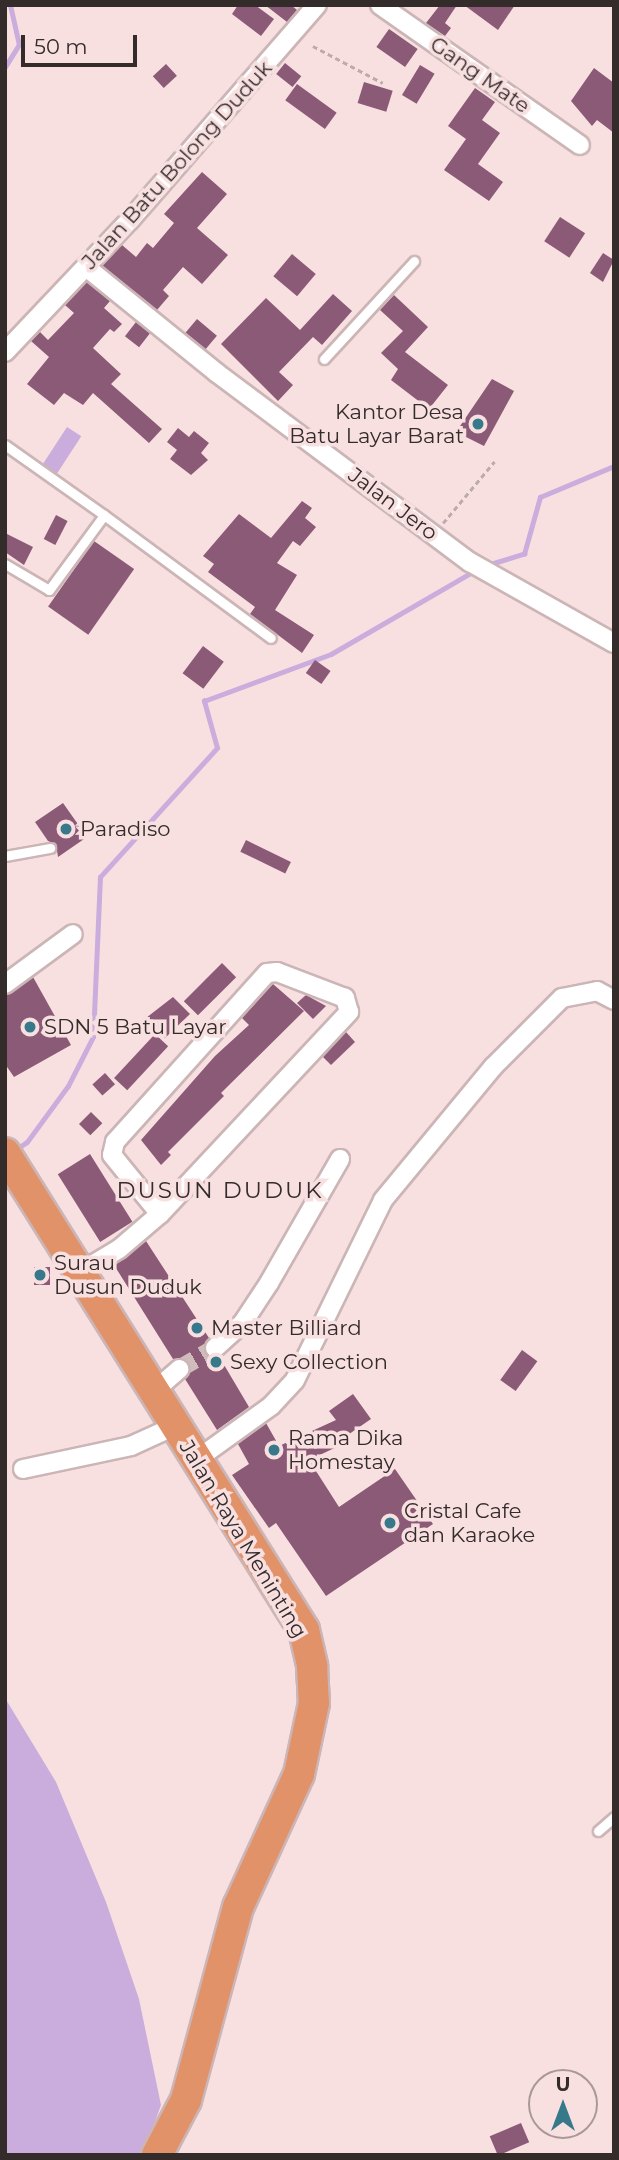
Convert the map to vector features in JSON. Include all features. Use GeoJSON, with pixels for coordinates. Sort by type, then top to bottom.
{"type":"FeatureCollection","features":[{"type":"Feature","properties":{"kind":"highway","name":"Jalan Raya Meninting"},"geometry":{"type":"LineString","coordinates":[[5,1153],[304,1630],[314,1703],[299,1774],[237,1907],[186,2100],[158,2155]]}},
{"type":"Feature","properties":{"kind":"street","name":"Jalan Batu Bolong Duduk"},"geometry":{"type":"LineString","coordinates":[[5,352],[86,267],[317,5]]}},
{"type":"Feature","properties":{"kind":"street","name":"Gang Mate"},"geometry":{"type":"LineString","coordinates":[[380,5],[580,145]]}},
{"type":"Feature","properties":{"kind":"street","name":"Jalan Jero"},"geometry":{"type":"LineString","coordinates":[[86,267],[217,373],[470,562],[614,643]]}},
{"type":"Feature","properties":{"kind":"street"},"geometry":{"type":"LineString","coordinates":[[5,984],[73,934]]}},
{"type":"Feature","properties":{"kind":"street"},"geometry":{"type":"LineString","coordinates":[[79,1273],[119,1249],[160,1214],[349,1012],[345,998],[277,972],[267,973],[115,1142],[112,1156],[160,1214]]}},
{"type":"Feature","properties":{"kind":"street"},"geometry":{"type":"LineString","coordinates":[[196,1460],[271,1405],[295,1380],[383,1200],[492,1067],[562,998],[597,991],[614,1000]]}},
{"type":"Feature","properties":{"kind":"street"},"geometry":{"type":"LineString","coordinates":[[215,1348],[242,1324],[269,1283],[340,1159]]}},
{"type":"Feature","properties":{"kind":"street"},"geometry":{"type":"LineString","coordinates":[[153,1392],[179,1369]]}},
{"type":"Feature","properties":{"kind":"street"},"geometry":{"type":"LineString","coordinates":[[23,1469],[131,1446],[175,1426]]}},
{"type":"Feature","properties":{"kind":"lane"},"geometry":{"type":"LineString","coordinates":[[324,359],[414,261]]}},
{"type":"Feature","properties":{"kind":"lane"},"geometry":{"type":"LineString","coordinates":[[5,445],[271,638]]}},
{"type":"Feature","properties":{"kind":"lane"},"geometry":{"type":"LineString","coordinates":[[5,564],[49,590],[104,515]]}},
{"type":"Feature","properties":{"kind":"lane"},"geometry":{"type":"LineString","coordinates":[[5,856],[50,848]]}},
{"type":"Feature","properties":{"kind":"lane"},"geometry":{"type":"LineString","coordinates":[[598,1831],[614,1817]]}},
{"type":"Feature","properties":{"kind":"path"},"geometry":{"type":"LineString","coordinates":[[313,46],[383,83]]}},
{"type":"Feature","properties":{"kind":"path"},"geometry":{"type":"LineString","coordinates":[[434,534],[494,462]]}},
{"type":"Feature","properties":{"kind":"shaded area"},"geometry":{"type":"Polygon","coordinates":[[[67,427],[81,436],[55,477],[40,468],[67,427]]]}},
{"type":"Feature","properties":{"kind":"shaded area"},"geometry":{"type":"Polygon","coordinates":[[[5,1698],[56,1782],[106,1902],[139,1999],[161,2105],[143,2155],[5,2155],[5,1698]]]}},
{"type":"Feature","properties":{"kind":"building"},"geometry":{"type":"Polygon","coordinates":[[[238,5],[255,5],[274,19],[261,36],[232,14],[238,5]]]}},
{"type":"Feature","properties":{"kind":"building"},"geometry":{"type":"Polygon","coordinates":[[[265,5],[291,5],[297,10],[287,22],[265,5]]]}},
{"type":"Feature","properties":{"kind":"building"},"geometry":{"type":"Polygon","coordinates":[[[440,5],[457,5],[445,23],[451,28],[445,36],[426,23],[440,5]]]}},
{"type":"Feature","properties":{"kind":"building"},"geometry":{"type":"Polygon","coordinates":[[[464,5],[515,5],[498,30],[464,5]]]}},
{"type":"Feature","properties":{"kind":"building"},"geometry":{"type":"Polygon","coordinates":[[[389,29],[418,49],[405,67],[376,47],[389,29]]]}},
{"type":"Feature","properties":{"kind":"building"},"geometry":{"type":"Polygon","coordinates":[[[285,63],[301,76],[293,87],[276,74],[285,63]]]}},
{"type":"Feature","properties":{"kind":"building"},"geometry":{"type":"Polygon","coordinates":[[[166,64],[177,76],[164,88],[153,76],[166,64]]]}},
{"type":"Feature","properties":{"kind":"building"},"geometry":{"type":"Polygon","coordinates":[[[420,65],[435,74],[417,104],[402,95],[420,65]]]}},
{"type":"Feature","properties":{"kind":"building"},"geometry":{"type":"Polygon","coordinates":[[[594,68],[614,83],[614,133],[597,120],[592,126],[571,101],[594,68]]]}},
{"type":"Feature","properties":{"kind":"building"},"geometry":{"type":"Polygon","coordinates":[[[364,82],[393,91],[386,112],[358,103],[364,82]]]}},
{"type":"Feature","properties":{"kind":"building"},"geometry":{"type":"Polygon","coordinates":[[[297,84],[337,113],[325,129],[285,100],[297,84]]]}},
{"type":"Feature","properties":{"kind":"building"},"geometry":{"type":"Polygon","coordinates":[[[475,88],[495,102],[482,120],[500,133],[478,164],[503,182],[489,201],[444,170],[466,139],[448,126],[475,88]]]}},
{"type":"Feature","properties":{"kind":"building"},"geometry":{"type":"Polygon","coordinates":[[[202,172],[227,194],[197,228],[228,255],[202,284],[183,267],[163,290],[169,296],[157,310],[102,266],[122,245],[136,257],[147,243],[153,248],[174,223],[164,214],[202,172]]]}},
{"type":"Feature","properties":{"kind":"building"},"geometry":{"type":"Polygon","coordinates":[[[560,217],[585,233],[569,258],[544,241],[560,217]]]}},
{"type":"Feature","properties":{"kind":"building"},"geometry":{"type":"Polygon","coordinates":[[[603,253],[614,260],[603,282],[590,273],[603,253]]]}},
{"type":"Feature","properties":{"kind":"building"},"geometry":{"type":"Polygon","coordinates":[[[292,254],[316,274],[297,296],[273,276],[292,254]]]}},
{"type":"Feature","properties":{"kind":"building"},"geometry":{"type":"Polygon","coordinates":[[[87,282],[110,301],[104,308],[122,324],[114,332],[110,329],[93,348],[121,374],[111,384],[162,429],[149,443],[93,393],[83,405],[64,393],[54,405],[27,384],[49,357],[31,341],[40,332],[48,340],[74,313],[65,305],[87,282]]]}},
{"type":"Feature","properties":{"kind":"building"},"geometry":{"type":"Polygon","coordinates":[[[333,294],[352,311],[322,345],[313,337],[279,372],[293,385],[278,401],[221,344],[266,298],[300,330],[333,294]]]}},
{"type":"Feature","properties":{"kind":"building"},"geometry":{"type":"Polygon","coordinates":[[[394,295],[428,327],[405,352],[448,385],[429,409],[391,380],[398,369],[381,353],[403,331],[380,310],[394,295]]]}},
{"type":"Feature","properties":{"kind":"building"},"geometry":{"type":"Polygon","coordinates":[[[197,319],[217,336],[205,350],[185,333],[197,319]]]}},
{"type":"Feature","properties":{"kind":"building"},"geometry":{"type":"Polygon","coordinates":[[[136,322],[150,333],[139,347],[125,336],[136,322]]]}},
{"type":"Feature","properties":{"kind":"building"},"geometry":{"type":"Polygon","coordinates":[[[492,379],[514,391],[484,446],[456,432],[492,379]]]}},
{"type":"Feature","properties":{"kind":"building"},"geometry":{"type":"Polygon","coordinates":[[[178,428],[189,437],[194,431],[209,443],[201,453],[208,460],[191,475],[170,459],[177,450],[167,442],[178,428]]]}},
{"type":"Feature","properties":{"kind":"building"},"geometry":{"type":"Polygon","coordinates":[[[302,501],[312,508],[305,518],[316,527],[300,546],[293,541],[277,563],[297,575],[275,610],[314,635],[302,653],[250,614],[255,607],[208,572],[214,564],[203,556],[239,514],[271,538],[302,501]]]}},
{"type":"Feature","properties":{"kind":"building"},"geometry":{"type":"Polygon","coordinates":[[[56,515],[68,521],[55,545],[44,539],[56,515]]]}},
{"type":"Feature","properties":{"kind":"building"},"geometry":{"type":"Polygon","coordinates":[[[5,533],[33,547],[24,565],[5,552],[5,533]]]}},
{"type":"Feature","properties":{"kind":"building"},"geometry":{"type":"Polygon","coordinates":[[[94,541],[134,569],[88,635],[48,607],[94,541]]]}},
{"type":"Feature","properties":{"kind":"building"},"geometry":{"type":"Polygon","coordinates":[[[203,646],[224,662],[203,689],[183,673],[203,646]]]}},
{"type":"Feature","properties":{"kind":"building"},"geometry":{"type":"Polygon","coordinates":[[[315,660],[331,671],[321,684],[306,673],[315,660]]]}},
{"type":"Feature","properties":{"kind":"building"},"geometry":{"type":"Polygon","coordinates":[[[63,803],[87,837],[58,857],[56,844],[48,841],[35,822],[63,803]]]}},
{"type":"Feature","properties":{"kind":"building"},"geometry":{"type":"Polygon","coordinates":[[[246,840],[291,862],[285,874],[240,852],[246,840]]]}},
{"type":"Feature","properties":{"kind":"building"},"geometry":{"type":"Polygon","coordinates":[[[222,963],[236,977],[198,1015],[184,1001],[222,963]]]}},
{"type":"Feature","properties":{"kind":"building"},"geometry":{"type":"Polygon","coordinates":[[[33,977],[71,1045],[14,1077],[5,1064],[5,995],[33,977]]]}},
{"type":"Feature","properties":{"kind":"building"},"geometry":{"type":"Polygon","coordinates":[[[273,984],[304,1011],[221,1093],[224,1096],[168,1152],[171,1155],[161,1165],[141,1140],[215,1056],[249,1025],[242,1018],[273,984]]]}},
{"type":"Feature","properties":{"kind":"building"},"geometry":{"type":"Polygon","coordinates":[[[306,995],[326,1006],[313,1019],[297,1003],[306,995]]]}},
{"type":"Feature","properties":{"kind":"building"},"geometry":{"type":"Polygon","coordinates":[[[173,997],[190,1014],[165,1038],[146,1018],[173,997]]]}},
{"type":"Feature","properties":{"kind":"building"},"geometry":{"type":"Polygon","coordinates":[[[346,1032],[355,1042],[331,1065],[323,1057],[346,1032]]]}},
{"type":"Feature","properties":{"kind":"building"},"geometry":{"type":"Polygon","coordinates":[[[155,1034],[168,1046],[127,1090],[114,1078],[155,1034]]]}},
{"type":"Feature","properties":{"kind":"building"},"geometry":{"type":"Polygon","coordinates":[[[105,1073],[115,1084],[102,1096],[92,1084],[105,1073]]]}},
{"type":"Feature","properties":{"kind":"building"},"geometry":{"type":"Polygon","coordinates":[[[91,1112],[102,1123],[90,1135],[79,1124],[91,1112]]]}},
{"type":"Feature","properties":{"kind":"building"},"geometry":{"type":"Polygon","coordinates":[[[90,1154],[132,1222],[100,1242],[58,1174],[90,1154]]]}},
{"type":"Feature","properties":{"kind":"building"},"geometry":{"type":"Polygon","coordinates":[[[146,1241],[209,1338],[206,1355],[220,1358],[249,1407],[217,1430],[185,1379],[190,1372],[188,1362],[173,1359],[114,1265],[146,1241]]]}},
{"type":"Feature","properties":{"kind":"building"},"geometry":{"type":"Polygon","coordinates":[[[34,1267],[50,1267],[50,1285],[34,1285],[34,1267]]]}},
{"type":"Feature","properties":{"kind":"building"},"geometry":{"type":"Polygon","coordinates":[[[522,1350],[537,1361],[516,1391],[500,1380],[522,1350]]]}},
{"type":"Feature","properties":{"kind":"building"},"geometry":{"type":"Polygon","coordinates":[[[353,1394],[371,1419],[339,1441],[341,1445],[309,1460],[339,1507],[395,1469],[433,1524],[326,1596],[276,1523],[269,1528],[232,1475],[249,1464],[238,1444],[266,1423],[279,1446],[336,1420],[329,1411],[353,1394]]]}},
{"type":"Feature","properties":{"kind":"building"},"geometry":{"type":"Polygon","coordinates":[[[521,2123],[529,2142],[498,2155],[490,2136],[521,2123]]]}},
{"type":"Feature","properties":{"kind":"waterway"},"geometry":{"type":"LineString","coordinates":[[5,67],[19,45],[10,5]]}},
{"type":"Feature","properties":{"kind":"waterway"},"geometry":{"type":"LineString","coordinates":[[487,565],[524,554],[540,497],[614,466]]}},
{"type":"Feature","properties":{"kind":"waterway"},"geometry":{"type":"LineString","coordinates":[[15,1150],[27,1142],[68,1086],[93,1037],[100,877],[217,748],[204,701],[331,654],[476,570]]}},
{"type":"Feature","properties":{"kind":"tunnel"},"geometry":{"type":"LineString","coordinates":[[179,1369],[215,1348]]}},
{"type":"Feature","properties":{"kind":"place","name":"Kantor Desa Batu Layar Barat"},"geometry":{"type":"Point","coordinates":[478,424]}},
{"type":"Feature","properties":{"kind":"place","name":"Paradiso"},"geometry":{"type":"Point","coordinates":[66,829]}},
{"type":"Feature","properties":{"kind":"place","name":"SDN 5 Batu Layar"},"geometry":{"type":"Point","coordinates":[30,1027]}},
{"type":"Feature","properties":{"kind":"place","name":"Surau Dusun Duduk"},"geometry":{"type":"Point","coordinates":[40,1275]}},
{"type":"Feature","properties":{"kind":"place","name":"Master Billiard"},"geometry":{"type":"Point","coordinates":[197,1328]}},
{"type":"Feature","properties":{"kind":"place","name":"Sexy Collection"},"geometry":{"type":"Point","coordinates":[216,1362]}},
{"type":"Feature","properties":{"kind":"place","name":"Rama Dika Homestay"},"geometry":{"type":"Point","coordinates":[274,1450]}},
{"type":"Feature","properties":{"kind":"place","name":"Cristal Cafe dan Karaoke"},"geometry":{"type":"Point","coordinates":[390,1523]}},
{"type":"Feature","properties":{"kind":"district","name":"DUSUN DUDUK"},"geometry":{"type":"Point","coordinates":[220,1190]}}]}
